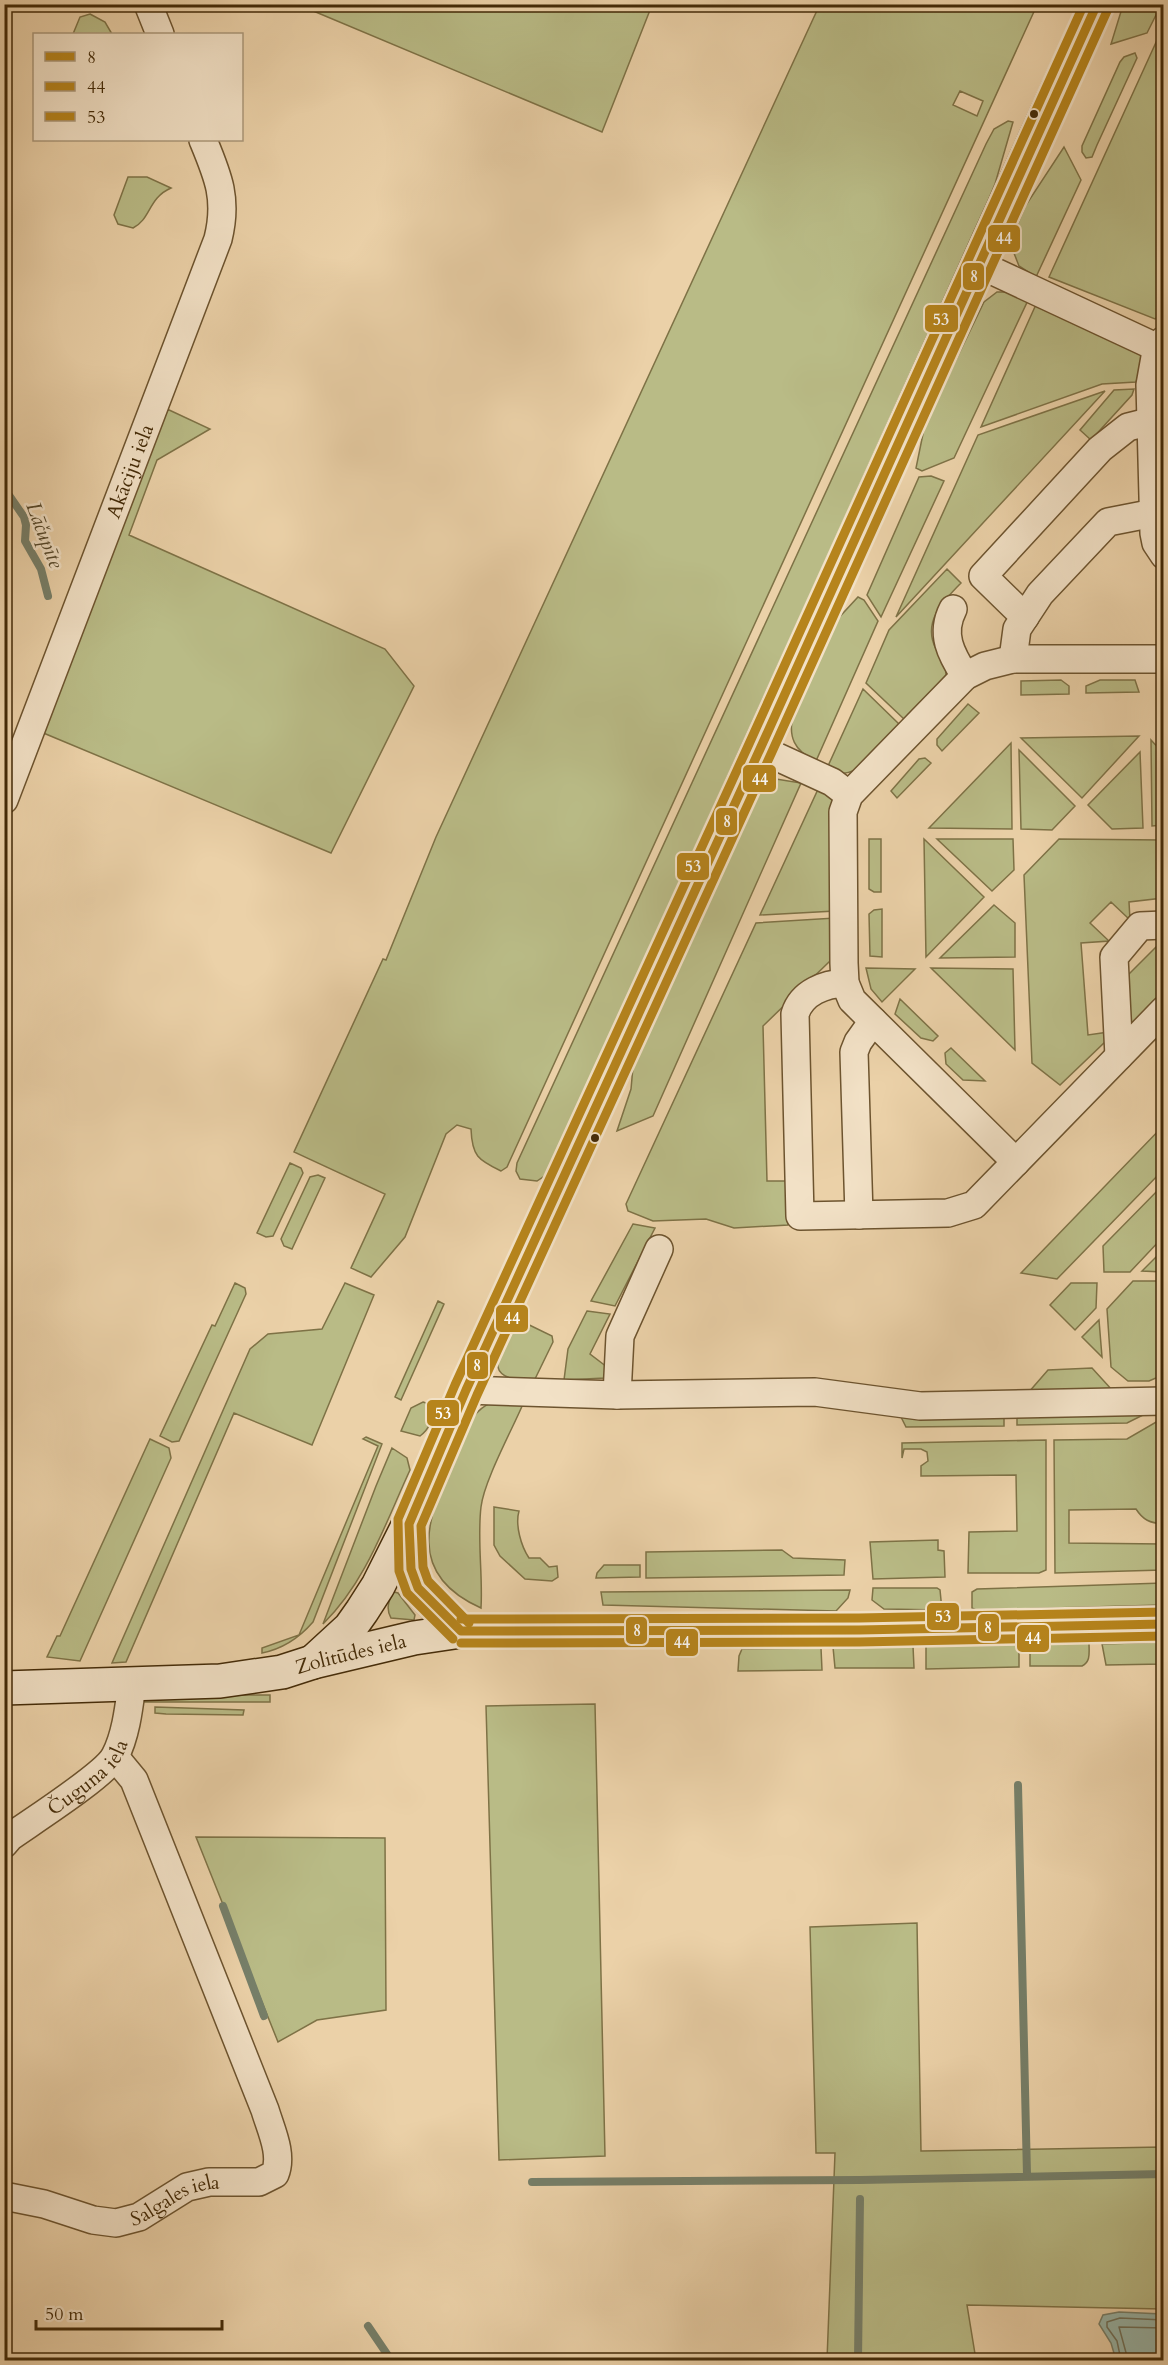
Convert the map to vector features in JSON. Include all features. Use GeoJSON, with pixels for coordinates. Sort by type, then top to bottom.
{"type":"FeatureCollection","features":[{"type":"Feature","properties":{"kind":"street"},"geometry":{"type":"LineString","coordinates":[[148,4],[160,33]]}},
{"type":"Feature","properties":{"kind":"street"},"geometry":{"type":"LineString","coordinates":[[313,1662],[350,1628],[362,1611],[409,1524],[465,1390],[760,749],[1097,4]]}},
{"type":"Feature","properties":{"kind":"street","name":"Akāciju iela"},"geometry":{"type":"LineString","coordinates":[[4,800],[218,239],[223,216],[221,189],[203,141]]}},
{"type":"Feature","properties":{"kind":"street"},"geometry":{"type":"LineString","coordinates":[[978,264],[1161,344],[1152,369],[1152,421],[1156,543],[1164,555]]}},
{"type":"Feature","properties":{"kind":"street"},"geometry":{"type":"LineString","coordinates":[[1025,617],[983,576],[1100,449],[1128,427],[1152,421]]}},
{"type":"Feature","properties":{"kind":"street"},"geometry":{"type":"LineString","coordinates":[[1013,659],[1017,629],[1040,594],[1108,522],[1154,513]]}},
{"type":"Feature","properties":{"kind":"street"},"geometry":{"type":"LineString","coordinates":[[953,609],[946,624],[946,636],[956,662],[965,676]]}},
{"type":"Feature","properties":{"kind":"street"},"geometry":{"type":"LineString","coordinates":[[1016,1162],[852,1000],[845,982],[843,812],[849,795],[965,676],[985,666],[1013,659],[1164,659]]}},
{"type":"Feature","properties":{"kind":"street"},"geometry":{"type":"LineString","coordinates":[[760,749],[825,778],[849,795]]}},
{"type":"Feature","properties":{"kind":"street"},"geometry":{"type":"LineString","coordinates":[[1119,1056],[1114,957],[1140,926],[1164,925]]}},
{"type":"Feature","properties":{"kind":"street"},"geometry":{"type":"LineString","coordinates":[[845,982],[824,985],[813,992],[797,1007],[795,1014],[800,1216],[948,1213],[967,1209],[980,1200],[1164,1010]]}},
{"type":"Feature","properties":{"kind":"street"},"geometry":{"type":"LineString","coordinates":[[859,1215],[854,1052],[858,1042],[873,1021]]}},
{"type":"Feature","properties":{"kind":"street"},"geometry":{"type":"LineString","coordinates":[[617,1395],[620,1336],[659,1250]]}},
{"type":"Feature","properties":{"kind":"street"},"geometry":{"type":"LineString","coordinates":[[465,1390],[617,1395],[815,1392],[920,1406],[1164,1401]]}},
{"type":"Feature","properties":{"kind":"street"},"geometry":{"type":"LineString","coordinates":[[409,1524],[411,1569],[418,1588],[461,1631]]}},
{"type":"Feature","properties":{"kind":"street","name":"Zolitūdes iela"},"geometry":{"type":"LineString","coordinates":[[4,1688],[242,1678],[282,1672],[313,1662],[414,1638],[461,1631],[847,1630],[1164,1624]]}},
{"type":"Feature","properties":{"kind":"street","name":"Čuguna iela"},"geometry":{"type":"LineString","coordinates":[[4,1844],[10,1837],[97,1775],[115,1757],[128,1713],[132,1684]]}},
{"type":"Feature","properties":{"kind":"street","name":"Salgales iela"},"geometry":{"type":"LineString","coordinates":[[4,2196],[44,2204],[93,2220],[116,2223],[139,2217],[187,2187],[209,2182],[260,2181],[275,2174],[278,2166],[277,2151],[265,2110],[134,1780],[115,1757]]}},
{"type":"Feature","properties":{"kind":"green space"},"geometry":{"type":"Polygon","coordinates":[[[820,4],[1037,5],[507,1167],[501,1171],[482,1160],[475,1151],[471,1129],[457,1125],[446,1134],[405,1237],[371,1277],[351,1268],[385,1194],[294,1152],[383,959],[386,960],[436,837],[820,4]],[[960,91],[953,105],[977,116],[983,101],[960,91]]]}},
{"type":"Feature","properties":{"kind":"green space"},"geometry":{"type":"Polygon","coordinates":[[[299,5],[652,5],[602,132],[299,5]]]}},
{"type":"Feature","properties":{"kind":"green space"},"geometry":{"type":"Polygon","coordinates":[[[1123,5],[1161,5],[1147,33],[1111,44],[1123,5]]]}},
{"type":"Feature","properties":{"kind":"green space"},"geometry":{"type":"Polygon","coordinates":[[[90,14],[105,22],[111,33],[73,33],[80,17],[90,14]]]}},
{"type":"Feature","properties":{"kind":"green space"},"geometry":{"type":"Polygon","coordinates":[[[1163,27],[1164,311],[1155,319],[1049,277],[1163,27]]]}},
{"type":"Feature","properties":{"kind":"green space"},"geometry":{"type":"Polygon","coordinates":[[[1135,53],[1137,58],[1092,157],[1086,158],[1082,152],[1082,146],[1120,62],[1124,57],[1135,53]]]}},
{"type":"Feature","properties":{"kind":"green space"},"geometry":{"type":"Polygon","coordinates":[[[1008,121],[1013,122],[995,184],[974,235],[546,1175],[537,1181],[520,1179],[516,1171],[517,1163],[986,144],[994,129],[1008,121]]]}},
{"type":"Feature","properties":{"kind":"green space"},"geometry":{"type":"Polygon","coordinates":[[[1064,147],[1081,180],[1036,277],[1019,266],[1012,248],[1012,237],[1026,205],[1064,147]]]}},
{"type":"Feature","properties":{"kind":"green space"},"geometry":{"type":"Polygon","coordinates":[[[128,177],[147,177],[171,188],[158,197],[139,224],[133,228],[118,224],[114,215],[128,177]]]}},
{"type":"Feature","properties":{"kind":"green space"},"geometry":{"type":"Polygon","coordinates":[[[997,292],[1030,296],[954,458],[922,471],[916,468],[925,424],[984,302],[997,292]]]}},
{"type":"Feature","properties":{"kind":"green space"},"geometry":{"type":"Polygon","coordinates":[[[1038,300],[1138,350],[1145,358],[1136,382],[1102,384],[981,427],[1038,300]]]}},
{"type":"Feature","properties":{"kind":"green space"},"geometry":{"type":"Polygon","coordinates":[[[1134,389],[1132,395],[1091,440],[1080,430],[1114,390],[1134,389]]]}},
{"type":"Feature","properties":{"kind":"green space"},"geometry":{"type":"Polygon","coordinates":[[[1105,391],[896,617],[978,435],[1105,391]]]}},
{"type":"Feature","properties":{"kind":"green space"},"geometry":{"type":"Polygon","coordinates":[[[167,409],[210,429],[157,460],[129,535],[385,649],[414,686],[331,853],[41,732],[167,409]]]}},
{"type":"Feature","properties":{"kind":"green space"},"geometry":{"type":"Polygon","coordinates":[[[931,476],[944,481],[881,617],[867,595],[919,477],[931,476]]]}},
{"type":"Feature","properties":{"kind":"green space"},"geometry":{"type":"Polygon","coordinates":[[[947,569],[961,583],[941,605],[931,630],[932,639],[944,664],[946,675],[905,720],[866,683],[889,630],[947,569]]]}},
{"type":"Feature","properties":{"kind":"green space"},"geometry":{"type":"Polygon","coordinates":[[[858,597],[864,600],[878,621],[816,761],[802,753],[794,742],[791,730],[793,714],[833,624],[858,597]]]}},
{"type":"Feature","properties":{"kind":"green space"},"geometry":{"type":"Polygon","coordinates":[[[1061,680],[1069,686],[1069,694],[1021,695],[1021,681],[1061,680]]]}},
{"type":"Feature","properties":{"kind":"green space"},"geometry":{"type":"Polygon","coordinates":[[[1100,680],[1135,680],[1139,692],[1086,693],[1086,686],[1100,680]]]}},
{"type":"Feature","properties":{"kind":"green space"},"geometry":{"type":"Polygon","coordinates":[[[863,689],[900,725],[865,763],[848,773],[841,773],[828,766],[863,689]]]}},
{"type":"Feature","properties":{"kind":"green space"},"geometry":{"type":"Polygon","coordinates":[[[968,704],[979,713],[942,751],[937,745],[937,739],[968,704]]]}},
{"type":"Feature","properties":{"kind":"green space"},"geometry":{"type":"Polygon","coordinates":[[[1139,736],[1082,798],[1021,738],[1139,736]]]}},
{"type":"Feature","properties":{"kind":"green space"},"geometry":{"type":"Polygon","coordinates":[[[1151,740],[1163,753],[1163,825],[1152,826],[1151,740]]]}},
{"type":"Feature","properties":{"kind":"green space"},"geometry":{"type":"Polygon","coordinates":[[[1011,743],[1012,829],[929,828],[1011,743]]]}},
{"type":"Feature","properties":{"kind":"green space"},"geometry":{"type":"Polygon","coordinates":[[[1019,750],[1075,806],[1052,830],[1021,829],[1019,750]]]}},
{"type":"Feature","properties":{"kind":"green space"},"geometry":{"type":"Polygon","coordinates":[[[1140,752],[1143,828],[1112,829],[1088,805],[1140,752]]]}},
{"type":"Feature","properties":{"kind":"green space"},"geometry":{"type":"Polygon","coordinates":[[[925,758],[931,763],[897,798],[891,791],[919,759],[925,758]]]}},
{"type":"Feature","properties":{"kind":"green space"},"geometry":{"type":"Polygon","coordinates":[[[776,779],[801,783],[653,1116],[617,1131],[631,1089],[633,1067],[756,795],[776,779]]]}},
{"type":"Feature","properties":{"kind":"green space"},"geometry":{"type":"Polygon","coordinates":[[[820,785],[830,793],[834,805],[835,911],[760,915],[820,785]]]}},
{"type":"Feature","properties":{"kind":"green space"},"geometry":{"type":"Polygon","coordinates":[[[869,839],[881,839],[881,892],[869,889],[869,839]]]}},
{"type":"Feature","properties":{"kind":"green space"},"geometry":{"type":"Polygon","coordinates":[[[924,839],[984,897],[926,957],[924,839]]]}},
{"type":"Feature","properties":{"kind":"green space"},"geometry":{"type":"Polygon","coordinates":[[[937,839],[1013,839],[1014,870],[992,891],[937,839]]]}},
{"type":"Feature","properties":{"kind":"green space"},"geometry":{"type":"Polygon","coordinates":[[[1059,839],[1163,840],[1163,898],[1129,902],[1130,920],[1111,902],[1090,923],[1109,941],[1081,943],[1088,1035],[1109,1032],[1107,1040],[1060,1085],[1032,1063],[1024,875],[1059,839]]]}},
{"type":"Feature","properties":{"kind":"green space"},"geometry":{"type":"Polygon","coordinates":[[[994,905],[1015,923],[1015,957],[940,958],[994,905]]]}},
{"type":"Feature","properties":{"kind":"green space"},"geometry":{"type":"Polygon","coordinates":[[[882,909],[882,957],[870,956],[869,914],[874,910],[882,909]]]}},
{"type":"Feature","properties":{"kind":"green space"},"geometry":{"type":"Polygon","coordinates":[[[835,918],[834,956],[763,1026],[767,1181],[786,1181],[788,1225],[734,1228],[706,1219],[653,1221],[628,1211],[626,1204],[756,923],[835,918]]]}},
{"type":"Feature","properties":{"kind":"green space"},"geometry":{"type":"Polygon","coordinates":[[[1163,940],[1163,992],[1129,1027],[1126,977],[1163,940]]]}},
{"type":"Feature","properties":{"kind":"green space"},"geometry":{"type":"Polygon","coordinates":[[[866,968],[915,969],[882,1002],[871,989],[866,968]]]}},
{"type":"Feature","properties":{"kind":"green space"},"geometry":{"type":"Polygon","coordinates":[[[931,968],[1013,969],[1015,1050],[931,968]]]}},
{"type":"Feature","properties":{"kind":"green space"},"geometry":{"type":"Polygon","coordinates":[[[900,999],[938,1036],[933,1041],[921,1038],[895,1014],[900,999]]]}},
{"type":"Feature","properties":{"kind":"green space"},"geometry":{"type":"Polygon","coordinates":[[[951,1048],[985,1081],[963,1080],[946,1064],[945,1053],[951,1048]]]}},
{"type":"Feature","properties":{"kind":"green space"},"geometry":{"type":"Polygon","coordinates":[[[1163,1126],[1163,1170],[1057,1279],[1021,1273],[1163,1126]]]}},
{"type":"Feature","properties":{"kind":"green space"},"geometry":{"type":"Polygon","coordinates":[[[290,1163],[301,1168],[303,1173],[273,1236],[266,1237],[257,1233],[290,1163]]]}},
{"type":"Feature","properties":{"kind":"green space"},"geometry":{"type":"Polygon","coordinates":[[[318,1175],[325,1178],[292,1249],[284,1246],[281,1239],[310,1177],[318,1175]]]}},
{"type":"Feature","properties":{"kind":"green space"},"geometry":{"type":"Polygon","coordinates":[[[1163,1185],[1163,1237],[1130,1272],[1104,1272],[1103,1246],[1163,1185]]]}},
{"type":"Feature","properties":{"kind":"green space"},"geometry":{"type":"Polygon","coordinates":[[[633,1224],[655,1228],[615,1306],[591,1301],[633,1224]]]}},
{"type":"Feature","properties":{"kind":"green space"},"geometry":{"type":"Polygon","coordinates":[[[1163,1250],[1163,1272],[1142,1271],[1163,1250]]]}},
{"type":"Feature","properties":{"kind":"green space"},"geometry":{"type":"Polygon","coordinates":[[[1133,1281],[1163,1281],[1163,1375],[1149,1381],[1128,1381],[1111,1367],[1107,1309],[1133,1281]]]}},
{"type":"Feature","properties":{"kind":"green space"},"geometry":{"type":"Polygon","coordinates":[[[235,1283],[245,1288],[246,1294],[179,1441],[172,1442],[160,1436],[212,1325],[215,1326],[235,1283]]]}},
{"type":"Feature","properties":{"kind":"green space"},"geometry":{"type":"Polygon","coordinates":[[[345,1283],[374,1295],[312,1445],[234,1413],[126,1662],[112,1663],[250,1349],[268,1334],[322,1329],[345,1283]]]}},
{"type":"Feature","properties":{"kind":"green space"},"geometry":{"type":"Polygon","coordinates":[[[1071,1283],[1097,1283],[1096,1308],[1075,1330],[1050,1305],[1071,1283]]]}},
{"type":"Feature","properties":{"kind":"green space"},"geometry":{"type":"Polygon","coordinates":[[[438,1301],[444,1304],[401,1400],[395,1397],[438,1301]]]}},
{"type":"Feature","properties":{"kind":"green space"},"geometry":{"type":"Polygon","coordinates":[[[587,1311],[610,1314],[590,1354],[607,1367],[605,1378],[564,1380],[568,1349],[587,1311]]]}},
{"type":"Feature","properties":{"kind":"green space"},"geometry":{"type":"Polygon","coordinates":[[[517,1319],[552,1336],[553,1342],[534,1381],[516,1380],[505,1376],[499,1370],[500,1354],[517,1319]]]}},
{"type":"Feature","properties":{"kind":"green space"},"geometry":{"type":"Polygon","coordinates":[[[1099,1320],[1102,1357],[1082,1337],[1099,1320]]]}},
{"type":"Feature","properties":{"kind":"green space"},"geometry":{"type":"Polygon","coordinates":[[[1092,1368],[1113,1391],[1028,1393],[1048,1370],[1092,1368]]]}},
{"type":"Feature","properties":{"kind":"green space"},"geometry":{"type":"Polygon","coordinates":[[[423,1402],[432,1405],[427,1429],[420,1436],[401,1431],[411,1408],[423,1402]]]}},
{"type":"Feature","properties":{"kind":"green space"},"geometry":{"type":"Polygon","coordinates":[[[493,1402],[523,1404],[483,1496],[480,1532],[481,1608],[457,1594],[441,1579],[432,1561],[429,1543],[436,1502],[464,1432],[478,1411],[493,1402]]]}},
{"type":"Feature","properties":{"kind":"green space"},"geometry":{"type":"Polygon","coordinates":[[[1147,1413],[1127,1423],[1017,1425],[1017,1416],[1147,1413]]]}},
{"type":"Feature","properties":{"kind":"green space"},"geometry":{"type":"Polygon","coordinates":[[[1004,1416],[1004,1426],[906,1427],[901,1417],[1004,1416]]]}},
{"type":"Feature","properties":{"kind":"green space"},"geometry":{"type":"Polygon","coordinates":[[[1163,1418],[1163,1524],[1147,1520],[1136,1509],[1069,1510],[1069,1543],[1163,1544],[1163,1570],[1055,1573],[1054,1440],[1127,1439],[1163,1418]]]}},
{"type":"Feature","properties":{"kind":"green space"},"geometry":{"type":"Polygon","coordinates":[[[366,1437],[382,1444],[313,1622],[302,1633],[290,1642],[262,1653],[262,1648],[299,1635],[378,1446],[363,1439],[366,1437]]]}},
{"type":"Feature","properties":{"kind":"green space"},"geometry":{"type":"Polygon","coordinates":[[[150,1439],[169,1448],[171,1458],[80,1661],[47,1657],[57,1636],[60,1636],[150,1439]]]}},
{"type":"Feature","properties":{"kind":"green space"},"geometry":{"type":"Polygon","coordinates":[[[1046,1440],[1046,1570],[1039,1573],[968,1573],[969,1532],[1017,1531],[1016,1475],[921,1476],[921,1466],[928,1461],[927,1452],[921,1449],[904,1449],[902,1458],[902,1443],[1046,1440]]]}},
{"type":"Feature","properties":{"kind":"green space"},"geometry":{"type":"Polygon","coordinates":[[[392,1448],[407,1458],[410,1470],[363,1571],[338,1608],[323,1624],[376,1486],[392,1448]]]}},
{"type":"Feature","properties":{"kind":"green space"},"geometry":{"type":"Polygon","coordinates":[[[494,1507],[519,1511],[518,1529],[526,1553],[529,1558],[540,1558],[549,1567],[557,1566],[558,1577],[552,1581],[525,1579],[500,1556],[494,1545],[494,1507]]]}},
{"type":"Feature","properties":{"kind":"green space"},"geometry":{"type":"Polygon","coordinates":[[[938,1540],[938,1550],[944,1551],[945,1577],[873,1579],[870,1542],[938,1540]]]}},
{"type":"Feature","properties":{"kind":"green space"},"geometry":{"type":"Polygon","coordinates":[[[782,1550],[793,1558],[845,1560],[844,1575],[646,1578],[646,1552],[782,1550]]]}},
{"type":"Feature","properties":{"kind":"green space"},"geometry":{"type":"Polygon","coordinates":[[[604,1565],[640,1565],[640,1577],[596,1578],[604,1565]]]}},
{"type":"Feature","properties":{"kind":"green space"},"geometry":{"type":"Polygon","coordinates":[[[1163,1583],[1163,1605],[976,1610],[972,1608],[972,1592],[977,1589],[1163,1583]]]}},
{"type":"Feature","properties":{"kind":"green space"},"geometry":{"type":"Polygon","coordinates":[[[873,1588],[937,1588],[940,1590],[942,1610],[884,1609],[872,1600],[873,1588]]]}},
{"type":"Feature","properties":{"kind":"green space"},"geometry":{"type":"Polygon","coordinates":[[[850,1590],[848,1598],[836,1611],[603,1605],[601,1592],[850,1590]]]}},
{"type":"Feature","properties":{"kind":"green space"},"geometry":{"type":"Polygon","coordinates":[[[394,1592],[398,1593],[415,1615],[414,1620],[391,1618],[388,1605],[394,1592]]]}},
{"type":"Feature","properties":{"kind":"green space"},"geometry":{"type":"Polygon","coordinates":[[[1163,1642],[1163,1664],[1106,1665],[1102,1644],[1163,1642]]]}},
{"type":"Feature","properties":{"kind":"green space"},"geometry":{"type":"Polygon","coordinates":[[[1030,1643],[1089,1643],[1088,1659],[1082,1666],[1030,1666],[1030,1643]]]}},
{"type":"Feature","properties":{"kind":"green space"},"geometry":{"type":"Polygon","coordinates":[[[1019,1644],[1019,1667],[926,1669],[926,1646],[1019,1644]]]}},
{"type":"Feature","properties":{"kind":"green space"},"geometry":{"type":"Polygon","coordinates":[[[913,1646],[914,1668],[835,1668],[833,1647],[913,1646]]]}},
{"type":"Feature","properties":{"kind":"green space"},"geometry":{"type":"Polygon","coordinates":[[[821,1648],[822,1670],[738,1671],[742,1649],[821,1648]]]}},
{"type":"Feature","properties":{"kind":"green space"},"geometry":{"type":"Polygon","coordinates":[[[143,1695],[270,1695],[270,1702],[143,1702],[143,1695]]]}},
{"type":"Feature","properties":{"kind":"green space"},"geometry":{"type":"Polygon","coordinates":[[[595,1704],[605,2156],[499,2160],[486,1706],[595,1704]]]}},
{"type":"Feature","properties":{"kind":"green space"},"geometry":{"type":"Polygon","coordinates":[[[155,1707],[244,1710],[243,1715],[166,1714],[155,1713],[155,1707]]]}},
{"type":"Feature","properties":{"kind":"green space"},"geometry":{"type":"Polygon","coordinates":[[[196,1837],[385,1838],[386,2010],[317,2020],[278,2042],[196,1837]]]}},
{"type":"Feature","properties":{"kind":"green space"},"geometry":{"type":"Polygon","coordinates":[[[917,1923],[921,2151],[1163,2147],[1163,2309],[967,2305],[976,2360],[827,2360],[835,2153],[816,2153],[810,1927],[917,1923]]]}},
{"type":"Feature","properties":{"kind":"water"},"geometry":{"type":"Polygon","coordinates":[[[1119,2312],[1162,2314],[1163,2360],[1116,2360],[1111,2343],[1099,2324],[1103,2315],[1119,2312]]]}},
{"type":"Feature","properties":{"kind":"waterway","name":"Lāčupīte"},"geometry":{"type":"LineString","coordinates":[[4,488],[24,517],[25,541],[41,569],[48,596]]}},
{"type":"Feature","properties":{"kind":"waterway"},"geometry":{"type":"LineString","coordinates":[[1018,1785],[1027,2175]]}},
{"type":"Feature","properties":{"kind":"waterway"},"geometry":{"type":"LineString","coordinates":[[223,1906],[264,2016]]}},
{"type":"Feature","properties":{"kind":"waterway"},"geometry":{"type":"LineString","coordinates":[[532,2182],[860,2180],[1164,2174]]}},
{"type":"Feature","properties":{"kind":"waterway"},"geometry":{"type":"LineString","coordinates":[[858,2360],[860,2199]]}},
{"type":"Feature","properties":{"kind":"waterway"},"geometry":{"type":"LineString","coordinates":[[368,2326],[391,2360]]}},
{"type":"Feature","properties":{"kind":"transit line","name":"53"},"geometry":{"type":"LineString","coordinates":[[453,1639],[407,1593],[399,1571],[398,1519],[455,1385],[749,744],[1084,4]]}},
{"type":"Feature","properties":{"kind":"transit line","name":"8"},"geometry":{"type":"LineString","coordinates":[[461,1631],[418,1588],[411,1569],[409,1524],[466,1390],[760,749],[1097,4]]}},
{"type":"Feature","properties":{"kind":"transit line","name":"44"},"geometry":{"type":"LineString","coordinates":[[469,1623],[428,1581],[423,1567],[421,1526],[477,1395],[771,754],[1108,9]]}},
{"type":"Feature","properties":{"kind":"transit line","name":"53"},"geometry":{"type":"LineString","coordinates":[[461,1619],[859,1618],[1164,1612]]}},
{"type":"Feature","properties":{"kind":"transit line","name":"8"},"geometry":{"type":"LineString","coordinates":[[461,1631],[859,1630],[1164,1624]]}},
{"type":"Feature","properties":{"kind":"transit line","name":"44"},"geometry":{"type":"LineString","coordinates":[[461,1643],[859,1642],[1164,1636]]}}]}
